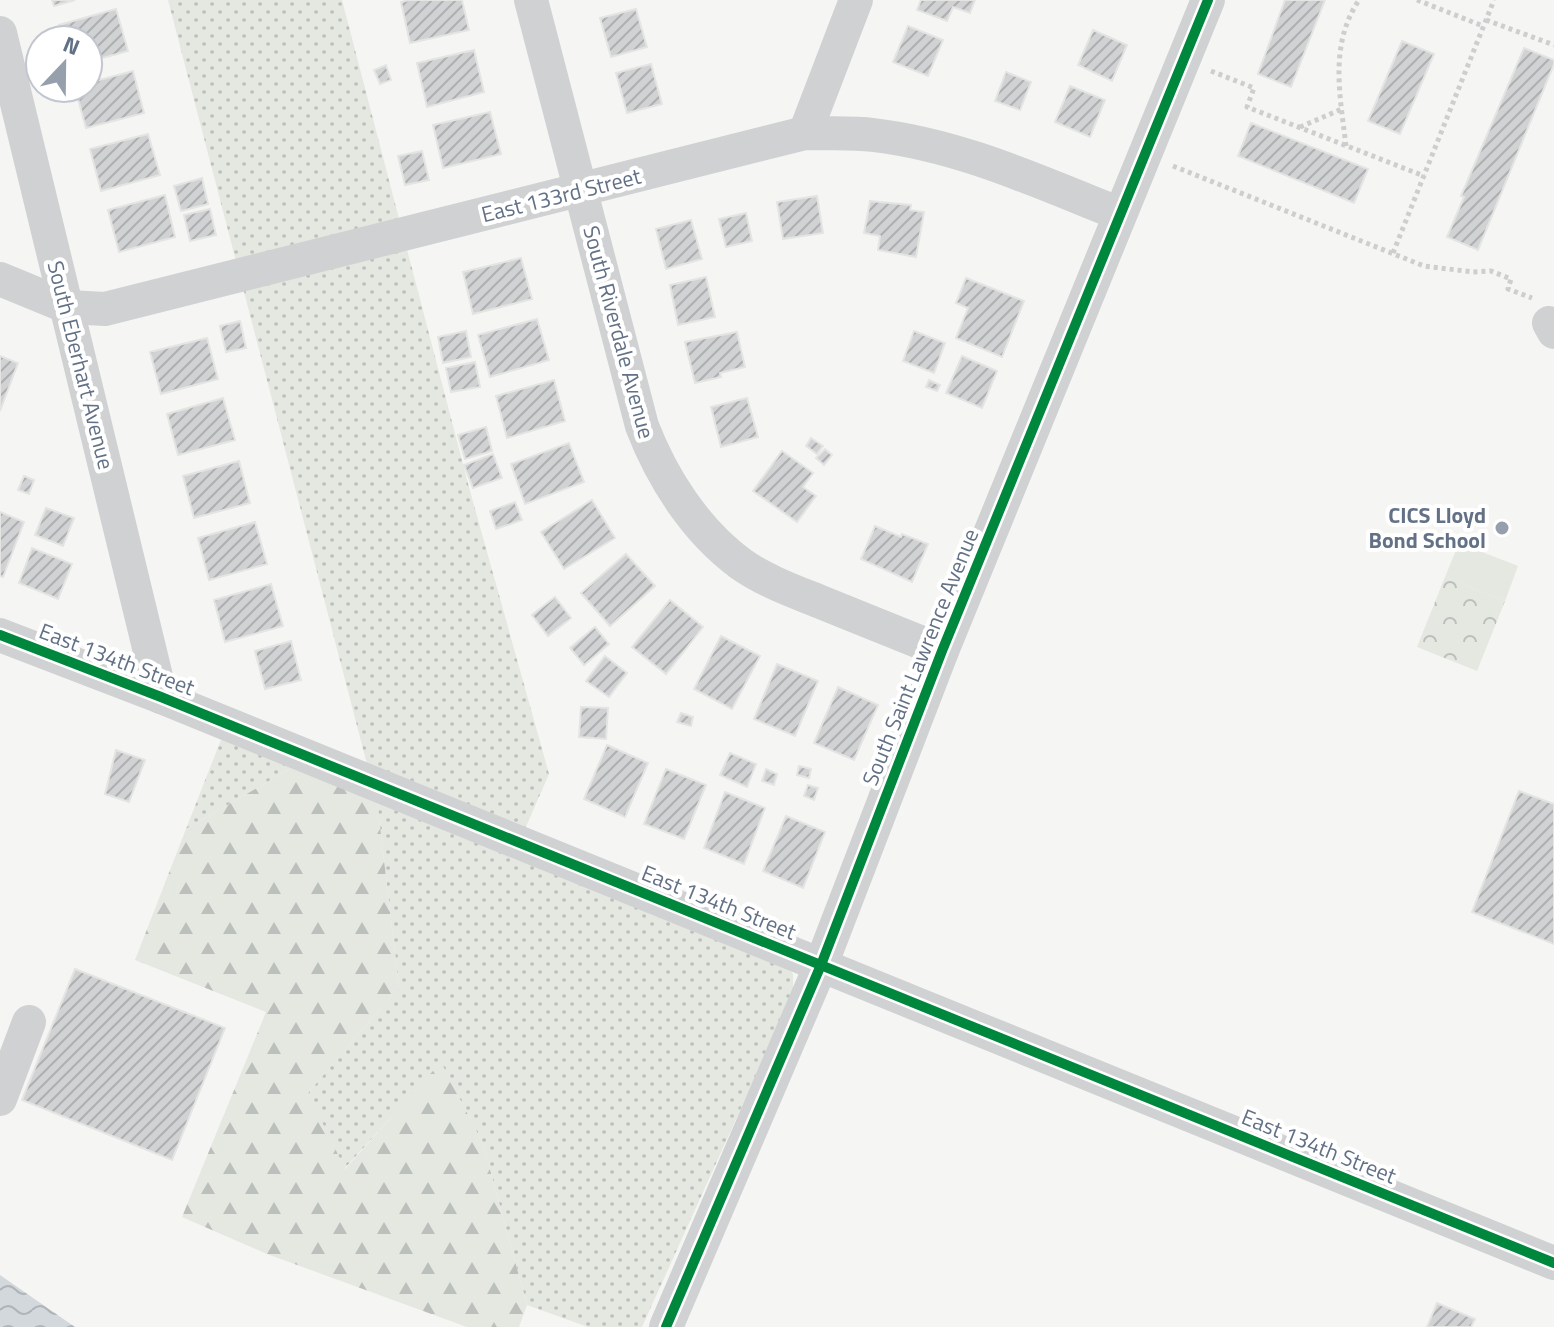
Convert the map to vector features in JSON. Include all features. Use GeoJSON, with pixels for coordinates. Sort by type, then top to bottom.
{"type":"FeatureCollection","features":[{"type":"Feature","properties":{"kind":"street","name":"South Riverdale Avenue"},"geometry":{"type":"LineString","coordinates":[[531,0],[642,426],[655,459],[678,497],[703,528],[741,564],[788,588],[942,651]]}},
{"type":"Feature","properties":{"kind":"street"},"geometry":{"type":"LineString","coordinates":[[805,133],[856,0]]}},
{"type":"Feature","properties":{"kind":"street","name":"South Saint Lawrence Avenue"},"geometry":{"type":"LineString","coordinates":[[666,1327],[821,965],[942,651],[1208,0]]}},
{"type":"Feature","properties":{"kind":"street","name":"South Eberhart Avenue"},"geometry":{"type":"LineString","coordinates":[[0,33],[161,697]]}},
{"type":"Feature","properties":{"kind":"street","name":"East 133rd Street"},"geometry":{"type":"LineString","coordinates":[[0,279],[68,307],[105,309],[805,133],[873,135],[938,148],[995,163],[1120,214]]}},
{"type":"Feature","properties":{"kind":"street","name":"East 134th Street"},"geometry":{"type":"LineString","coordinates":[[0,635],[161,697],[1554,1263]]}},
{"type":"Feature","properties":{"kind":"street"},"geometry":{"type":"LineString","coordinates":[[0,1099],[29,1022]]}},
{"type":"Feature","properties":{"kind":"path"},"geometry":{"type":"LineString","coordinates":[[1346,146],[1339,81],[1341,39],[1359,0]]}},
{"type":"Feature","properties":{"kind":"path"},"geometry":{"type":"LineString","coordinates":[[1417,0],[1554,45]]}},
{"type":"Feature","properties":{"kind":"path"},"geometry":{"type":"LineString","coordinates":[[1393,253],[1494,0]]}},
{"type":"Feature","properties":{"kind":"path"},"geometry":{"type":"LineString","coordinates":[[1211,71],[1254,88],[1247,107],[1424,176]]}},
{"type":"Feature","properties":{"kind":"path"},"geometry":{"type":"LineString","coordinates":[[1300,127],[1342,109]]}},
{"type":"Feature","properties":{"kind":"path"},"geometry":{"type":"LineString","coordinates":[[1173,166],[1424,266],[1491,271],[1511,279],[1508,289],[1547,318]]}},
{"type":"Feature","properties":{"kind":"green space"},"geometry":{"type":"Polygon","coordinates":[[[168,0],[342,0],[470,491],[549,774],[525,829],[368,768],[168,0]]]}},
{"type":"Feature","properties":{"kind":"green space"},"geometry":{"type":"Polygon","coordinates":[[[1459,543],[1518,566],[1505,601],[1445,577],[1459,543]]]}},
{"type":"Feature","properties":{"kind":"green space"},"geometry":{"type":"Polygon","coordinates":[[[1445,577],[1505,601],[1477,671],[1417,647],[1445,577]]]}},
{"type":"Feature","properties":{"kind":"green space"},"geometry":{"type":"Polygon","coordinates":[[[224,732],[300,763],[186,829],[224,732]]]}},
{"type":"Feature","properties":{"kind":"green space"},"geometry":{"type":"Polygon","coordinates":[[[300,763],[376,792],[399,987],[308,1093],[345,1169],[441,1062],[483,1144],[527,1305],[519,1327],[467,1327],[267,1254],[182,1217],[266,1012],[135,960],[186,829],[300,763]]]}},
{"type":"Feature","properties":{"kind":"green space"},"geometry":{"type":"Polygon","coordinates":[[[376,792],[783,960],[793,974],[793,993],[642,1327],[588,1327],[527,1305],[483,1144],[441,1063],[344,1169],[308,1093],[399,987],[376,792]]]}},
{"type":"Feature","properties":{"kind":"water"},"geometry":{"type":"Polygon","coordinates":[[[0,1275],[75,1327],[0,1327],[0,1275]]]}},
{"type":"Feature","properties":{"kind":"building"},"geometry":{"type":"Polygon","coordinates":[[[52,0],[75,0],[54,6],[52,0]]]}},
{"type":"Feature","properties":{"kind":"building"},"geometry":{"type":"Polygon","coordinates":[[[462,0],[469,30],[410,43],[401,2],[462,0]]]}},
{"type":"Feature","properties":{"kind":"building"},"geometry":{"type":"Polygon","coordinates":[[[921,0],[975,0],[970,13],[953,7],[947,21],[917,10],[921,0]]]}},
{"type":"Feature","properties":{"kind":"building"},"geometry":{"type":"Polygon","coordinates":[[[1285,0],[1325,0],[1291,87],[1258,74],[1285,0]]]}},
{"type":"Feature","properties":{"kind":"building"},"geometry":{"type":"Polygon","coordinates":[[[116,9],[128,51],[104,58],[104,24],[63,24],[116,9]]]}},
{"type":"Feature","properties":{"kind":"building"},"geometry":{"type":"Polygon","coordinates":[[[636,9],[647,47],[611,57],[600,18],[636,9]]]}},
{"type":"Feature","properties":{"kind":"building"},"geometry":{"type":"Polygon","coordinates":[[[908,26],[943,40],[928,76],[893,62],[908,26]]]}},
{"type":"Feature","properties":{"kind":"building"},"geometry":{"type":"Polygon","coordinates":[[[1093,30],[1127,45],[1112,81],[1078,65],[1093,30]]]}},
{"type":"Feature","properties":{"kind":"building"},"geometry":{"type":"Polygon","coordinates":[[[1402,41],[1434,54],[1400,134],[1368,121],[1402,41]]]}},
{"type":"Feature","properties":{"kind":"building"},"geometry":{"type":"Polygon","coordinates":[[[1524,48],[1554,60],[1554,64],[1478,250],[1447,237],[1464,197],[1461,196],[1524,48]]]}},
{"type":"Feature","properties":{"kind":"building"},"geometry":{"type":"Polygon","coordinates":[[[474,50],[484,92],[427,107],[417,63],[474,50]]]}},
{"type":"Feature","properties":{"kind":"building"},"geometry":{"type":"Polygon","coordinates":[[[651,64],[662,104],[627,113],[616,73],[651,64]]]}},
{"type":"Feature","properties":{"kind":"building"},"geometry":{"type":"Polygon","coordinates":[[[386,65],[391,80],[380,84],[374,70],[386,65]]]}},
{"type":"Feature","properties":{"kind":"building"},"geometry":{"type":"Polygon","coordinates":[[[133,71],[144,113],[86,128],[79,104],[104,104],[104,79],[133,71]]]}},
{"type":"Feature","properties":{"kind":"building"},"geometry":{"type":"Polygon","coordinates":[[[1006,72],[1031,82],[1020,110],[995,101],[1006,72]]]}},
{"type":"Feature","properties":{"kind":"building"},"geometry":{"type":"Polygon","coordinates":[[[1070,86],[1105,100],[1090,137],[1055,122],[1070,86]]]}},
{"type":"Feature","properties":{"kind":"building"},"geometry":{"type":"Polygon","coordinates":[[[490,112],[501,154],[443,168],[433,125],[490,112]]]}},
{"type":"Feature","properties":{"kind":"building"},"geometry":{"type":"Polygon","coordinates":[[[1251,123],[1368,169],[1354,203],[1238,156],[1251,123]]]}},
{"type":"Feature","properties":{"kind":"building"},"geometry":{"type":"Polygon","coordinates":[[[148,134],[160,175],[101,191],[90,149],[148,134]]]}},
{"type":"Feature","properties":{"kind":"building"},"geometry":{"type":"Polygon","coordinates":[[[422,151],[429,180],[405,185],[398,156],[422,151]]]}},
{"type":"Feature","properties":{"kind":"building"},"geometry":{"type":"Polygon","coordinates":[[[202,178],[208,204],[181,211],[174,186],[202,178]]]}},
{"type":"Feature","properties":{"kind":"building"},"geometry":{"type":"Polygon","coordinates":[[[165,195],[175,237],[119,252],[108,210],[165,195]]]}},
{"type":"Feature","properties":{"kind":"building"},"geometry":{"type":"Polygon","coordinates":[[[817,196],[823,233],[783,239],[777,202],[817,196]]]}},
{"type":"Feature","properties":{"kind":"building"},"geometry":{"type":"Polygon","coordinates":[[[870,201],[911,205],[910,210],[924,212],[916,257],[878,250],[880,236],[864,233],[870,201]]]}},
{"type":"Feature","properties":{"kind":"building"},"geometry":{"type":"Polygon","coordinates":[[[210,209],[216,235],[190,241],[184,215],[210,209]]]}},
{"type":"Feature","properties":{"kind":"building"},"geometry":{"type":"Polygon","coordinates":[[[746,213],[752,241],[726,247],[719,219],[746,213]]]}},
{"type":"Feature","properties":{"kind":"building"},"geometry":{"type":"Polygon","coordinates":[[[691,220],[702,259],[666,269],[656,229],[691,220]]]}},
{"type":"Feature","properties":{"kind":"building"},"geometry":{"type":"Polygon","coordinates":[[[521,258],[532,299],[473,314],[463,272],[521,258]]]}},
{"type":"Feature","properties":{"kind":"building"},"geometry":{"type":"Polygon","coordinates":[[[706,277],[715,317],[678,325],[670,285],[706,277]]]}},
{"type":"Feature","properties":{"kind":"building"},"geometry":{"type":"Polygon","coordinates":[[[966,278],[1024,301],[1002,357],[956,338],[968,308],[956,303],[966,278]]]}},
{"type":"Feature","properties":{"kind":"building"},"geometry":{"type":"Polygon","coordinates":[[[537,319],[549,360],[490,377],[478,335],[537,319]]]}},
{"type":"Feature","properties":{"kind":"building"},"geometry":{"type":"Polygon","coordinates":[[[240,321],[246,348],[226,352],[220,326],[240,321]]]}},
{"type":"Feature","properties":{"kind":"building"},"geometry":{"type":"Polygon","coordinates":[[[466,331],[471,357],[443,363],[438,337],[466,331]]]}},
{"type":"Feature","properties":{"kind":"building"},"geometry":{"type":"Polygon","coordinates":[[[914,331],[945,343],[934,373],[903,361],[914,331]]]}},
{"type":"Feature","properties":{"kind":"building"},"geometry":{"type":"Polygon","coordinates":[[[737,332],[745,367],[695,383],[685,342],[737,332]]]}},
{"type":"Feature","properties":{"kind":"building"},"geometry":{"type":"Polygon","coordinates":[[[207,338],[218,379],[161,394],[150,352],[207,338]]]}},
{"type":"Feature","properties":{"kind":"building"},"geometry":{"type":"Polygon","coordinates":[[[0,356],[18,363],[0,411],[0,356]]]}},
{"type":"Feature","properties":{"kind":"building"},"geometry":{"type":"Polygon","coordinates":[[[962,356],[997,371],[982,408],[946,393],[962,356]]]}},
{"type":"Feature","properties":{"kind":"building"},"geometry":{"type":"Polygon","coordinates":[[[475,362],[480,387],[451,392],[446,368],[475,362]]]}},
{"type":"Feature","properties":{"kind":"building"},"geometry":{"type":"Polygon","coordinates":[[[554,380],[565,421],[507,438],[496,396],[554,380]]]}},
{"type":"Feature","properties":{"kind":"building"},"geometry":{"type":"Polygon","coordinates":[[[929,380],[940,385],[937,391],[926,387],[929,380]]]}},
{"type":"Feature","properties":{"kind":"building"},"geometry":{"type":"Polygon","coordinates":[[[223,398],[235,440],[178,455],[167,414],[223,398]]]}},
{"type":"Feature","properties":{"kind":"building"},"geometry":{"type":"Polygon","coordinates":[[[747,398],[758,437],[721,447],[711,407],[747,398]]]}},
{"type":"Feature","properties":{"kind":"building"},"geometry":{"type":"Polygon","coordinates":[[[486,427],[492,451],[465,459],[458,435],[486,427]]]}},
{"type":"Feature","properties":{"kind":"building"},"geometry":{"type":"Polygon","coordinates":[[[811,438],[823,446],[817,454],[806,446],[811,438]]]}},
{"type":"Feature","properties":{"kind":"building"},"geometry":{"type":"Polygon","coordinates":[[[569,443],[584,482],[525,504],[511,464],[569,443]]]}},
{"type":"Feature","properties":{"kind":"building"},"geometry":{"type":"Polygon","coordinates":[[[825,449],[832,455],[824,465],[816,458],[825,449]]]}},
{"type":"Feature","properties":{"kind":"building"},"geometry":{"type":"Polygon","coordinates":[[[782,451],[813,473],[803,487],[816,496],[797,522],[753,491],[782,451]]]}},
{"type":"Feature","properties":{"kind":"building"},"geometry":{"type":"Polygon","coordinates":[[[493,454],[502,478],[473,488],[464,465],[493,454]]]}},
{"type":"Feature","properties":{"kind":"building"},"geometry":{"type":"Polygon","coordinates":[[[239,461],[250,503],[194,518],[183,476],[239,461]]]}},
{"type":"Feature","properties":{"kind":"building"},"geometry":{"type":"Polygon","coordinates":[[[24,476],[34,480],[29,494],[18,490],[24,476]]]}},
{"type":"Feature","properties":{"kind":"building"},"geometry":{"type":"Polygon","coordinates":[[[592,500],[615,538],[564,569],[541,532],[592,500]]]}},
{"type":"Feature","properties":{"kind":"building"},"geometry":{"type":"Polygon","coordinates":[[[515,502],[522,520],[496,529],[490,511],[515,502]]]}},
{"type":"Feature","properties":{"kind":"building"},"geometry":{"type":"Polygon","coordinates":[[[46,508],[74,518],[63,546],[35,535],[46,508]]]}},
{"type":"Feature","properties":{"kind":"building"},"geometry":{"type":"Polygon","coordinates":[[[0,512],[24,522],[3,577],[0,576],[0,512]]]}},
{"type":"Feature","properties":{"kind":"building"},"geometry":{"type":"Polygon","coordinates":[[[255,522],[267,564],[209,580],[198,538],[255,522]]]}},
{"type":"Feature","properties":{"kind":"building"},"geometry":{"type":"Polygon","coordinates":[[[875,526],[928,544],[912,582],[861,559],[875,526]]]}},
{"type":"Feature","properties":{"kind":"building"},"geometry":{"type":"Polygon","coordinates":[[[32,548],[72,564],[58,599],[19,583],[32,548]]]}},
{"type":"Feature","properties":{"kind":"building"},"geometry":{"type":"Polygon","coordinates":[[[626,554],[655,586],[610,626],[581,593],[626,554]]]}},
{"type":"Feature","properties":{"kind":"building"},"geometry":{"type":"Polygon","coordinates":[[[271,584],[283,626],[225,642],[214,600],[271,584]]]}},
{"type":"Feature","properties":{"kind":"building"},"geometry":{"type":"Polygon","coordinates":[[[555,597],[571,618],[548,636],[532,615],[555,597]]]}},
{"type":"Feature","properties":{"kind":"building"},"geometry":{"type":"Polygon","coordinates":[[[670,600],[703,627],[666,674],[632,647],[670,600]]]}},
{"type":"Feature","properties":{"kind":"building"},"geometry":{"type":"Polygon","coordinates":[[[595,627],[609,644],[584,665],[570,648],[595,627]]]}},
{"type":"Feature","properties":{"kind":"building"},"geometry":{"type":"Polygon","coordinates":[[[721,636],[760,656],[732,709],[694,689],[721,636]]]}},
{"type":"Feature","properties":{"kind":"building"},"geometry":{"type":"Polygon","coordinates":[[[291,641],[301,680],[265,689],[255,651],[291,641]]]}},
{"type":"Feature","properties":{"kind":"building"},"geometry":{"type":"Polygon","coordinates":[[[605,656],[627,673],[609,697],[586,681],[605,656]]]}},
{"type":"Feature","properties":{"kind":"building"},"geometry":{"type":"Polygon","coordinates":[[[777,664],[818,681],[795,736],[754,719],[777,664]]]}},
{"type":"Feature","properties":{"kind":"building"},"geometry":{"type":"Polygon","coordinates":[[[838,687],[878,705],[854,760],[814,743],[838,687]]]}},
{"type":"Feature","properties":{"kind":"building"},"geometry":{"type":"Polygon","coordinates":[[[581,707],[608,708],[606,739],[579,737],[581,707]]]}},
{"type":"Feature","properties":{"kind":"building"},"geometry":{"type":"Polygon","coordinates":[[[681,713],[693,717],[691,726],[677,722],[681,713]]]}},
{"type":"Feature","properties":{"kind":"building"},"geometry":{"type":"Polygon","coordinates":[[[607,745],[648,763],[625,817],[584,799],[607,745]]]}},
{"type":"Feature","properties":{"kind":"building"},"geometry":{"type":"Polygon","coordinates":[[[116,750],[145,760],[129,802],[105,794],[116,750]]]}},
{"type":"Feature","properties":{"kind":"building"},"geometry":{"type":"Polygon","coordinates":[[[730,753],[756,764],[747,787],[720,775],[730,753]]]}},
{"type":"Feature","properties":{"kind":"building"},"geometry":{"type":"Polygon","coordinates":[[[799,766],[811,769],[809,778],[797,775],[799,766]]]}},
{"type":"Feature","properties":{"kind":"building"},"geometry":{"type":"Polygon","coordinates":[[[666,769],[706,785],[684,839],[644,824],[666,769]]]}},
{"type":"Feature","properties":{"kind":"building"},"geometry":{"type":"Polygon","coordinates":[[[766,769],[777,774],[774,785],[762,781],[766,769]]]}},
{"type":"Feature","properties":{"kind":"building"},"geometry":{"type":"Polygon","coordinates":[[[808,785],[818,788],[814,800],[804,796],[808,785]]]}},
{"type":"Feature","properties":{"kind":"building"},"geometry":{"type":"Polygon","coordinates":[[[1519,791],[1554,804],[1554,944],[1472,912],[1519,791]]]}},
{"type":"Feature","properties":{"kind":"building"},"geometry":{"type":"Polygon","coordinates":[[[725,792],[765,808],[744,864],[704,848],[725,792]]]}},
{"type":"Feature","properties":{"kind":"building"},"geometry":{"type":"Polygon","coordinates":[[[786,816],[825,832],[803,888],[763,871],[786,816]]]}},
{"type":"Feature","properties":{"kind":"building"},"geometry":{"type":"Polygon","coordinates":[[[75,969],[225,1028],[172,1160],[22,1100],[75,969]]]}},
{"type":"Feature","properties":{"kind":"building"},"geometry":{"type":"Polygon","coordinates":[[[1437,1303],[1475,1319],[1471,1327],[1427,1327],[1437,1303]]]}},
{"type":"Feature","properties":{"kind":"cycle path"},"geometry":{"type":"LineString","coordinates":[[666,1327],[821,965],[942,651],[1208,0]]}},
{"type":"Feature","properties":{"kind":"cycle path"},"geometry":{"type":"LineString","coordinates":[[0,635],[161,697],[1554,1263]]}},
{"type":"Feature","properties":{"kind":"place","name":"CICS Lloyd Bond School"},"geometry":{"type":"Point","coordinates":[1502,528]}}]}
